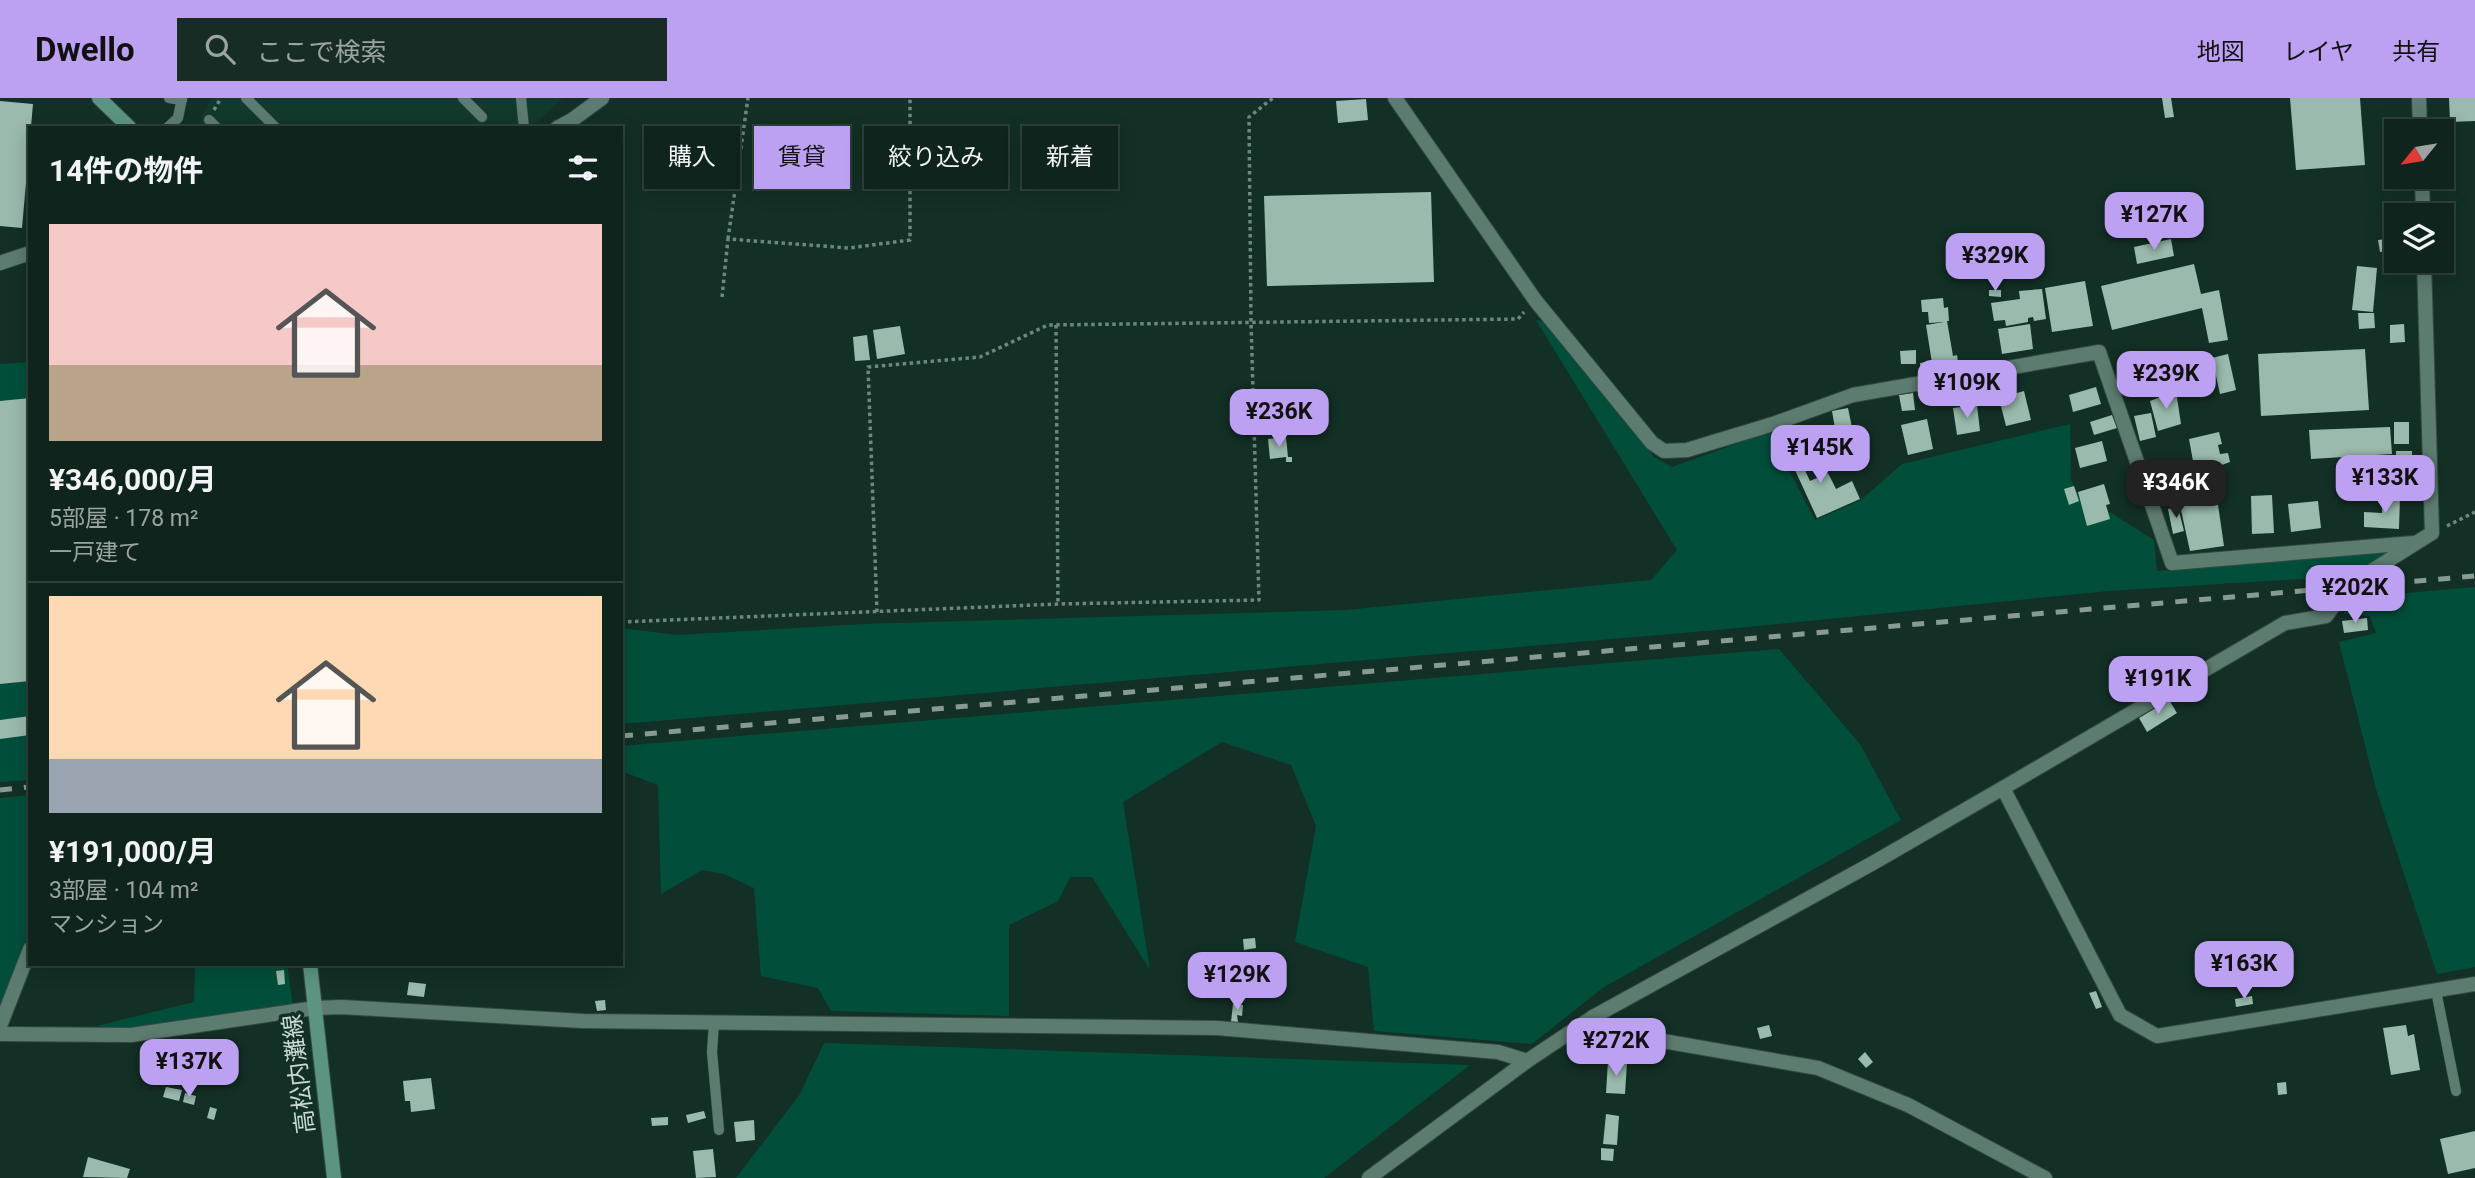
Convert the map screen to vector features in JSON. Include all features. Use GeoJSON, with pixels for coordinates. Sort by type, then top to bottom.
{"type":"FeatureCollection","features":[{"type":"Feature","properties":{"kind":"main road"},"geometry":{"type":"LineString","coordinates":[[99,98],[128,126]]}},
{"type":"Feature","properties":{"kind":"main road","name":"高松内灘線"},"geometry":{"type":"LineString","coordinates":[[310,966],[334,1178]]}},
{"type":"Feature","properties":{"kind":"street"},"geometry":{"type":"LineString","coordinates":[[561,126],[601,98]]}},
{"type":"Feature","properties":{"kind":"street"},"geometry":{"type":"LineString","coordinates":[[1395,98],[1535,300],[1652,443],[1664,451],[1688,450],[1773,424],[1853,395],[2099,352],[2172,563],[2417,543]]}},
{"type":"Feature","properties":{"kind":"street"},"geometry":{"type":"LineString","coordinates":[[2419,98],[2420,119]]}},
{"type":"Feature","properties":{"kind":"street"},"geometry":{"type":"LineString","coordinates":[[0,263],[28,254]]}},
{"type":"Feature","properties":{"kind":"street"},"geometry":{"type":"LineString","coordinates":[[1369,1178],[1527,1061],[1593,1017],[1873,863],[2285,623],[2326,616],[2349,585],[2432,533],[2424,273]]}},
{"type":"Feature","properties":{"kind":"street"},"geometry":{"type":"LineString","coordinates":[[2003,788],[2120,1015],[2157,1036],[2475,984]]}},
{"type":"Feature","properties":{"kind":"street"},"geometry":{"type":"LineString","coordinates":[[0,1026],[28,954]]}},
{"type":"Feature","properties":{"kind":"street"},"geometry":{"type":"LineString","coordinates":[[0,1034],[131,1035],[315,1008],[341,1007],[583,1021],[1217,1028],[1498,1052],[1527,1061]]}},
{"type":"Feature","properties":{"kind":"street"},"geometry":{"type":"LineString","coordinates":[[1593,1017],[1617,1033],[1818,1068],[1908,1105],[2045,1178]]}},
{"type":"Feature","properties":{"kind":"lane"},"geometry":{"type":"LineString","coordinates":[[169,98],[182,99],[178,118],[169,126]]}},
{"type":"Feature","properties":{"kind":"lane"},"geometry":{"type":"LineString","coordinates":[[246,98],[274,126]]}},
{"type":"Feature","properties":{"kind":"lane"},"geometry":{"type":"LineString","coordinates":[[463,98],[482,117]]}},
{"type":"Feature","properties":{"kind":"lane"},"geometry":{"type":"LineString","coordinates":[[522,98],[524,126]]}},
{"type":"Feature","properties":{"kind":"lane"},"geometry":{"type":"LineString","coordinates":[[209,120],[215,126]]}},
{"type":"Feature","properties":{"kind":"lane"},"geometry":{"type":"LineString","coordinates":[[2436,991],[2455,1091]]}},
{"type":"Feature","properties":{"kind":"lane"},"geometry":{"type":"LineString","coordinates":[[713,1021],[712,1052],[719,1130]]}},
{"type":"Feature","properties":{"kind":"path"},"geometry":{"type":"LineString","coordinates":[[722,297],[748,98]]}},
{"type":"Feature","properties":{"kind":"path"},"geometry":{"type":"LineString","coordinates":[[728,239],[849,248],[910,240],[910,98]]}},
{"type":"Feature","properties":{"kind":"path"},"geometry":{"type":"LineString","coordinates":[[623,622],[1058,604],[1259,600],[1251,321],[1249,117],[1273,98]]}},
{"type":"Feature","properties":{"kind":"path"},"geometry":{"type":"LineString","coordinates":[[877,612],[868,367],[980,356],[1048,325],[1518,319],[1535,300]]}},
{"type":"Feature","properties":{"kind":"path"},"geometry":{"type":"LineString","coordinates":[[1056,325],[1058,604]]}},
{"type":"Feature","properties":{"kind":"path"},"geometry":{"type":"LineString","coordinates":[[2432,533],[2475,512]]}},
{"type":"Feature","properties":{"kind":"shaded area"},"geometry":{"type":"Polygon","coordinates":[[[212,98],[563,98],[537,122],[527,126],[199,126],[212,98]]]}},
{"type":"Feature","properties":{"kind":"shaded area"},"geometry":{"type":"Polygon","coordinates":[[[1536,320],[1548,323],[1654,457],[1672,467],[1769,432],[1815,520],[1861,500],[1902,464],[2070,424],[2071,480],[2076,491],[2154,540],[2157,571],[2392,550],[2350,576],[2108,591],[1717,630],[623,724],[623,628],[677,635],[864,624],[1346,610],[1651,580],[1677,550],[1536,320]]]}},
{"type":"Feature","properties":{"kind":"shaded area"},"geometry":{"type":"Polygon","coordinates":[[[28,362],[28,780],[0,782],[0,364],[28,362]]]}},
{"type":"Feature","properties":{"kind":"shaded area"},"geometry":{"type":"Polygon","coordinates":[[[2475,587],[2475,967],[2437,974],[2376,789],[2339,642],[2376,633],[2370,616],[2344,614],[2349,598],[2475,587]]]}},
{"type":"Feature","properties":{"kind":"shaded area"},"geometry":{"type":"Polygon","coordinates":[[[1779,649],[1860,744],[1901,820],[1604,987],[1532,1044],[1374,1031],[1368,967],[1295,942],[1316,826],[1291,765],[1222,742],[1123,802],[1150,970],[1092,877],[1070,877],[1058,901],[1009,925],[1009,1016],[831,1011],[818,988],[761,976],[754,888],[724,874],[702,870],[661,894],[658,785],[623,772],[623,746],[1779,649]]]}},
{"type":"Feature","properties":{"kind":"shaded area"},"geometry":{"type":"Polygon","coordinates":[[[28,795],[28,935],[0,1005],[0,798],[28,795]]]}},
{"type":"Feature","properties":{"kind":"shaded area"},"geometry":{"type":"Polygon","coordinates":[[[195,966],[287,966],[293,1007],[132,1030],[97,1026],[194,1002],[195,966]]]}},
{"type":"Feature","properties":{"kind":"shaded area"},"geometry":{"type":"Polygon","coordinates":[[[824,1043],[1470,1065],[1324,1178],[736,1178],[800,1094],[824,1043]]]}},
{"type":"Feature","properties":{"kind":"building"},"geometry":{"type":"Polygon","coordinates":[[[2162,98],[2171,98],[2174,117],[2165,118],[2162,98]]]}},
{"type":"Feature","properties":{"kind":"building"},"geometry":{"type":"Polygon","coordinates":[[[2290,98],[2360,98],[2365,165],[2296,170],[2290,98]]]}},
{"type":"Feature","properties":{"kind":"building"},"geometry":{"type":"Polygon","coordinates":[[[2449,98],[2475,98],[2475,121],[2454,122],[2454,119],[2450,119],[2449,98]]]}},
{"type":"Feature","properties":{"kind":"building"},"geometry":{"type":"Polygon","coordinates":[[[1366,99],[1368,120],[1338,123],[1336,101],[1366,99]]]}},
{"type":"Feature","properties":{"kind":"building"},"geometry":{"type":"Polygon","coordinates":[[[0,101],[33,104],[31,126],[28,126],[22,228],[0,226],[0,101]]]}},
{"type":"Feature","properties":{"kind":"building"},"geometry":{"type":"Polygon","coordinates":[[[1431,192],[1434,282],[1267,286],[1264,196],[1431,192]]]}},
{"type":"Feature","properties":{"kind":"building"},"geometry":{"type":"Polygon","coordinates":[[[2171,239],[2174,256],[2137,264],[2134,247],[2171,239]]]}},
{"type":"Feature","properties":{"kind":"building"},"geometry":{"type":"Polygon","coordinates":[[[2384,239],[2384,252],[2380,252],[2378,240],[2384,239]]]}},
{"type":"Feature","properties":{"kind":"building"},"geometry":{"type":"Polygon","coordinates":[[[2194,264],[2201,294],[2219,290],[2228,340],[2209,343],[2202,308],[2112,330],[2101,286],[2194,264]]]}},
{"type":"Feature","properties":{"kind":"building"},"geometry":{"type":"Polygon","coordinates":[[[2357,266],[2377,268],[2373,312],[2352,310],[2357,266]]]}},
{"type":"Feature","properties":{"kind":"building"},"geometry":{"type":"Polygon","coordinates":[[[2085,281],[2093,326],[2052,332],[2045,288],[2085,281]]]}},
{"type":"Feature","properties":{"kind":"building"},"geometry":{"type":"Polygon","coordinates":[[[2042,289],[2046,319],[2034,321],[2033,317],[2028,318],[2028,322],[2006,326],[2005,320],[1994,321],[1991,303],[2020,299],[2019,291],[2042,289]]]}},
{"type":"Feature","properties":{"kind":"building"},"geometry":{"type":"Polygon","coordinates":[[[1989,290],[2001,290],[2001,297],[1989,296],[1989,290]]]}},
{"type":"Feature","properties":{"kind":"building"},"geometry":{"type":"Polygon","coordinates":[[[1943,298],[1944,308],[1948,307],[1947,321],[1953,356],[1957,355],[1959,370],[1949,370],[1950,360],[1932,363],[1926,325],[1944,322],[1929,323],[1928,312],[1922,312],[1921,300],[1943,298]]]}},
{"type":"Feature","properties":{"kind":"building"},"geometry":{"type":"Polygon","coordinates":[[[2358,313],[2374,313],[2375,328],[2359,329],[2358,313]]]}},
{"type":"Feature","properties":{"kind":"building"},"geometry":{"type":"Polygon","coordinates":[[[2030,324],[2033,349],[2002,354],[1998,329],[2030,324]]]}},
{"type":"Feature","properties":{"kind":"building"},"geometry":{"type":"Polygon","coordinates":[[[2404,324],[2405,342],[2390,343],[2390,325],[2404,324]]]}},
{"type":"Feature","properties":{"kind":"building"},"geometry":{"type":"Polygon","coordinates":[[[900,326],[905,354],[877,359],[873,330],[900,326]]]}},
{"type":"Feature","properties":{"kind":"building"},"geometry":{"type":"Polygon","coordinates":[[[867,335],[870,360],[855,361],[853,337],[867,335]]]}},
{"type":"Feature","properties":{"kind":"building"},"geometry":{"type":"Polygon","coordinates":[[[2365,349],[2369,410],[2261,416],[2258,354],[2365,349]]]}},
{"type":"Feature","properties":{"kind":"building"},"geometry":{"type":"Polygon","coordinates":[[[1916,350],[1916,364],[1901,364],[1900,351],[1916,350]]]}},
{"type":"Feature","properties":{"kind":"building"},"geometry":{"type":"Polygon","coordinates":[[[2228,354],[2236,390],[2220,394],[2212,358],[2228,354]]]}},
{"type":"Feature","properties":{"kind":"building"},"geometry":{"type":"Polygon","coordinates":[[[1927,362],[1929,375],[1921,376],[1920,363],[1927,362]]]}},
{"type":"Feature","properties":{"kind":"building"},"geometry":{"type":"Polygon","coordinates":[[[2096,387],[2101,404],[2073,412],[2069,395],[2096,387]]]}},
{"type":"Feature","properties":{"kind":"building"},"geometry":{"type":"Polygon","coordinates":[[[2024,391],[2031,420],[2006,426],[1999,398],[2024,391]]]}},
{"type":"Feature","properties":{"kind":"building"},"geometry":{"type":"Polygon","coordinates":[[[2176,391],[2181,424],[2158,431],[2150,401],[2176,391]]]}},
{"type":"Feature","properties":{"kind":"building"},"geometry":{"type":"Polygon","coordinates":[[[1913,393],[1915,410],[1902,411],[1899,395],[1913,393]]]}},
{"type":"Feature","properties":{"kind":"building"},"geometry":{"type":"Polygon","coordinates":[[[28,398],[28,681],[0,684],[0,401],[28,398]]]}},
{"type":"Feature","properties":{"kind":"building"},"geometry":{"type":"Polygon","coordinates":[[[1977,405],[1980,431],[1957,435],[1953,408],[1977,405]]]}},
{"type":"Feature","properties":{"kind":"building"},"geometry":{"type":"Polygon","coordinates":[[[1848,408],[1854,437],[1837,440],[1832,411],[1848,408]]]}},
{"type":"Feature","properties":{"kind":"building"},"geometry":{"type":"Polygon","coordinates":[[[2151,413],[2156,437],[2140,441],[2134,416],[2151,413]]]}},
{"type":"Feature","properties":{"kind":"building"},"geometry":{"type":"Polygon","coordinates":[[[2112,415],[2117,428],[2094,435],[2090,422],[2112,415]]]}},
{"type":"Feature","properties":{"kind":"building"},"geometry":{"type":"Polygon","coordinates":[[[1927,419],[1933,449],[1908,455],[1901,425],[1927,419]]]}},
{"type":"Feature","properties":{"kind":"building"},"geometry":{"type":"Polygon","coordinates":[[[2394,422],[2409,422],[2409,444],[2394,444],[2394,422]]]}},
{"type":"Feature","properties":{"kind":"building"},"geometry":{"type":"Polygon","coordinates":[[[2390,427],[2392,454],[2311,459],[2309,430],[2390,427]]]}},
{"type":"Feature","properties":{"kind":"building"},"geometry":{"type":"Polygon","coordinates":[[[1786,429],[1810,481],[1828,473],[1836,489],[1852,481],[1860,499],[1817,518],[1778,433],[1786,429]]]}},
{"type":"Feature","properties":{"kind":"building"},"geometry":{"type":"Polygon","coordinates":[[[2219,432],[2222,444],[2218,445],[2220,454],[2228,453],[2230,462],[2219,466],[2223,482],[2215,484],[2224,546],[2190,551],[2177,492],[2166,494],[2163,481],[2186,476],[2189,490],[2202,488],[2198,471],[2195,472],[2189,439],[2219,432]]]}},
{"type":"Feature","properties":{"kind":"building"},"geometry":{"type":"Polygon","coordinates":[[[1286,437],[1288,457],[1292,457],[1292,462],[1286,462],[1286,457],[1270,459],[1268,439],[1286,437]]]}},
{"type":"Feature","properties":{"kind":"building"},"geometry":{"type":"Polygon","coordinates":[[[2102,441],[2107,461],[2080,468],[2075,448],[2102,441]]]}},
{"type":"Feature","properties":{"kind":"building"},"geometry":{"type":"Polygon","coordinates":[[[2396,451],[2412,451],[2412,471],[2396,471],[2396,451]]]}},
{"type":"Feature","properties":{"kind":"building"},"geometry":{"type":"Polygon","coordinates":[[[2104,484],[2110,504],[2106,505],[2110,519],[2087,526],[2078,492],[2104,484]]]}},
{"type":"Feature","properties":{"kind":"building"},"geometry":{"type":"Polygon","coordinates":[[[2074,486],[2079,501],[2069,505],[2064,489],[2074,486]]]}},
{"type":"Feature","properties":{"kind":"building"},"geometry":{"type":"Polygon","coordinates":[[[2272,495],[2274,533],[2252,534],[2251,496],[2272,495]]]}},
{"type":"Feature","properties":{"kind":"building"},"geometry":{"type":"Polygon","coordinates":[[[2383,497],[2400,498],[2399,529],[2364,527],[2364,512],[2382,513],[2383,497]]]}},
{"type":"Feature","properties":{"kind":"building"},"geometry":{"type":"Polygon","coordinates":[[[2318,501],[2321,528],[2291,532],[2288,504],[2318,501]]]}},
{"type":"Feature","properties":{"kind":"building"},"geometry":{"type":"Polygon","coordinates":[[[2178,507],[2184,531],[2173,534],[2168,509],[2178,507]]]}},
{"type":"Feature","properties":{"kind":"building"},"geometry":{"type":"Polygon","coordinates":[[[2367,618],[2368,630],[2344,633],[2342,621],[2367,618]]]}},
{"type":"Feature","properties":{"kind":"building"},"geometry":{"type":"Polygon","coordinates":[[[2125,681],[2129,687],[2132,685],[2136,693],[2121,700],[2114,686],[2125,681]]]}},
{"type":"Feature","properties":{"kind":"building"},"geometry":{"type":"Polygon","coordinates":[[[2169,700],[2177,713],[2147,732],[2139,718],[2169,700]]]}},
{"type":"Feature","properties":{"kind":"building"},"geometry":{"type":"Polygon","coordinates":[[[28,716],[28,735],[0,739],[0,720],[28,716]]]}},
{"type":"Feature","properties":{"kind":"building"},"geometry":{"type":"Polygon","coordinates":[[[1255,938],[1256,948],[1244,950],[1243,939],[1255,938]]]}},
{"type":"Feature","properties":{"kind":"building"},"geometry":{"type":"Polygon","coordinates":[[[284,970],[285,984],[278,985],[276,971],[284,970]]]}},
{"type":"Feature","properties":{"kind":"building"},"geometry":{"type":"Polygon","coordinates":[[[409,982],[426,984],[424,997],[407,995],[409,982]]]}},
{"type":"Feature","properties":{"kind":"building"},"geometry":{"type":"Polygon","coordinates":[[[2096,991],[2102,1007],[2096,1009],[2089,993],[2096,991]]]}},
{"type":"Feature","properties":{"kind":"building"},"geometry":{"type":"Polygon","coordinates":[[[2252,996],[2253,1004],[2236,1007],[2235,999],[2252,996]]]}},
{"type":"Feature","properties":{"kind":"building"},"geometry":{"type":"Polygon","coordinates":[[[605,1000],[606,1010],[597,1011],[595,1001],[605,1000]]]}},
{"type":"Feature","properties":{"kind":"building"},"geometry":{"type":"Polygon","coordinates":[[[1233,1004],[1243,1005],[1242,1016],[1237,1015],[1238,1022],[1231,1022],[1233,1004]]]}},
{"type":"Feature","properties":{"kind":"building"},"geometry":{"type":"Polygon","coordinates":[[[1769,1025],[1772,1036],[1760,1039],[1757,1028],[1769,1025]]]}},
{"type":"Feature","properties":{"kind":"building"},"geometry":{"type":"Polygon","coordinates":[[[2406,1025],[2408,1036],[2414,1034],[2420,1070],[2391,1075],[2383,1028],[2406,1025]]]}},
{"type":"Feature","properties":{"kind":"building"},"geometry":{"type":"Polygon","coordinates":[[[1865,1052],[1873,1062],[1866,1068],[1858,1059],[1865,1052]]]}},
{"type":"Feature","properties":{"kind":"building"},"geometry":{"type":"Polygon","coordinates":[[[1608,1061],[1627,1062],[1625,1094],[1606,1093],[1608,1061]]]}},
{"type":"Feature","properties":{"kind":"building"},"geometry":{"type":"Polygon","coordinates":[[[431,1078],[435,1109],[411,1112],[410,1101],[405,1101],[403,1081],[431,1078]]]}},
{"type":"Feature","properties":{"kind":"building"},"geometry":{"type":"Polygon","coordinates":[[[2286,1082],[2287,1094],[2278,1095],[2277,1083],[2286,1082]]]}},
{"type":"Feature","properties":{"kind":"building"},"geometry":{"type":"Polygon","coordinates":[[[166,1087],[182,1090],[179,1101],[163,1097],[166,1087]]]}},
{"type":"Feature","properties":{"kind":"building"},"geometry":{"type":"Polygon","coordinates":[[[185,1093],[196,1096],[194,1105],[183,1102],[185,1093]]]}},
{"type":"Feature","properties":{"kind":"building"},"geometry":{"type":"Polygon","coordinates":[[[210,1107],[217,1109],[214,1120],[207,1118],[210,1107]]]}},
{"type":"Feature","properties":{"kind":"building"},"geometry":{"type":"Polygon","coordinates":[[[704,1111],[706,1118],[688,1123],[686,1115],[704,1111]]]}},
{"type":"Feature","properties":{"kind":"building"},"geometry":{"type":"Polygon","coordinates":[[[1606,1114],[1619,1116],[1617,1145],[1603,1144],[1606,1114]]]}},
{"type":"Feature","properties":{"kind":"building"},"geometry":{"type":"Polygon","coordinates":[[[668,1117],[668,1125],[652,1126],[651,1118],[668,1117]]]}},
{"type":"Feature","properties":{"kind":"building"},"geometry":{"type":"Polygon","coordinates":[[[754,1120],[755,1140],[736,1142],[734,1122],[754,1120]]]}},
{"type":"Feature","properties":{"kind":"building"},"geometry":{"type":"Polygon","coordinates":[[[2475,1131],[2475,1168],[2448,1174],[2440,1139],[2475,1131]]]}},
{"type":"Feature","properties":{"kind":"building"},"geometry":{"type":"Polygon","coordinates":[[[1601,1148],[1614,1149],[1613,1161],[1601,1160],[1601,1148]]]}},
{"type":"Feature","properties":{"kind":"building"},"geometry":{"type":"Polygon","coordinates":[[[713,1149],[716,1177],[696,1178],[693,1151],[713,1149]]]}},
{"type":"Feature","properties":{"kind":"building"},"geometry":{"type":"Polygon","coordinates":[[[88,1157],[130,1169],[127,1178],[83,1177],[88,1157]]]}},
{"type":"Feature","properties":{"kind":"railway"},"geometry":{"type":"LineString","coordinates":[[623,736],[2475,576]]}},
{"type":"Feature","properties":{"kind":"railway"},"geometry":{"type":"LineString","coordinates":[[0,790],[28,787]]}}]}
